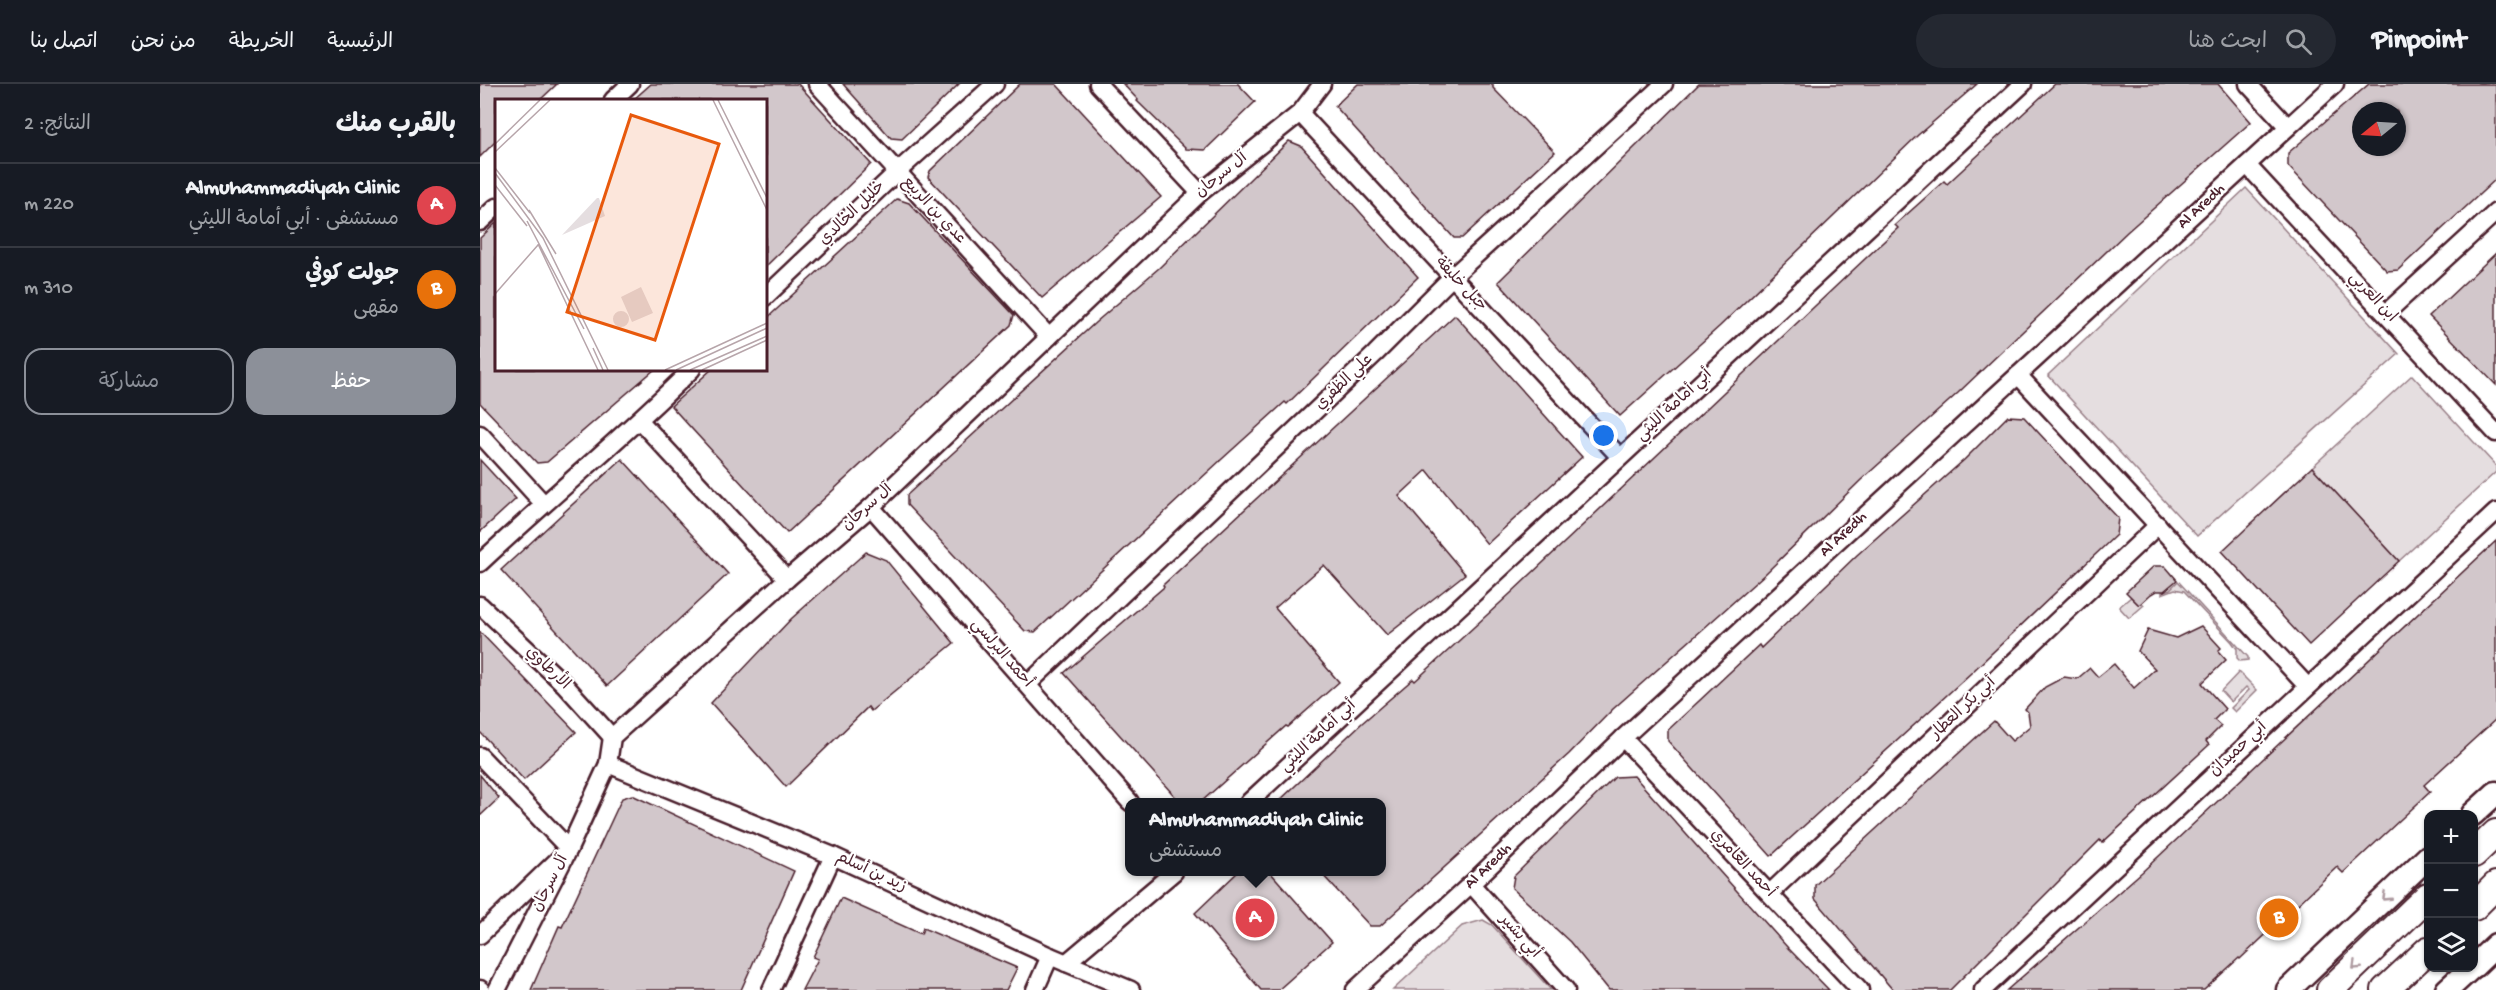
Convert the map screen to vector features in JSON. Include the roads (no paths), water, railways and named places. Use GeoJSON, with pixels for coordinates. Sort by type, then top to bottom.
{"type":"FeatureCollection","features":[{"type":"Feature","properties":{"kind":"main road"},"geometry":{"type":"LineString","coordinates":[[2477,810],[2496,793]]}},
{"type":"Feature","properties":{"kind":"main road"},"geometry":{"type":"LineString","coordinates":[[2478,850],[2496,833]]}},
{"type":"Feature","properties":{"kind":"main road"},"geometry":{"type":"LineString","coordinates":[[2288,990],[2424,861]]}},
{"type":"Feature","properties":{"kind":"main road"},"geometry":{"type":"LineString","coordinates":[[2478,903],[2496,885]]}},
{"type":"Feature","properties":{"kind":"main road"},"geometry":{"type":"LineString","coordinates":[[2330,990],[2424,900]]}},
{"type":"Feature","properties":{"kind":"main road"},"geometry":{"type":"LineString","coordinates":[[2478,962],[2496,945]]}},
{"type":"Feature","properties":{"kind":"main road"},"geometry":{"type":"LineString","coordinates":[[2385,990],[2424,954]]}},
{"type":"Feature","properties":{"kind":"main road"},"geometry":{"type":"LineString","coordinates":[[2447,990],[2467,972]]}},
{"type":"Feature","properties":{"kind":"street"},"geometry":{"type":"LineString","coordinates":[[614,99],[630,84]]}},
{"type":"Feature","properties":{"kind":"street","name":"عدي بن الربيع"},"geometry":{"type":"LineString","coordinates":[[817,84],[1049,337]]}},
{"type":"Feature","properties":{"kind":"street","name":"خليل الخالدي"},"geometry":{"type":"LineString","coordinates":[[766,295],[995,84]]}},
{"type":"Feature","properties":{"kind":"street"},"geometry":{"type":"LineString","coordinates":[[1098,84],[1200,193]]}},
{"type":"Feature","properties":{"kind":"street","name":"آل سرحان"},"geometry":{"type":"LineString","coordinates":[[497,990],[569,849],[608,764],[612,737],[787,579],[871,507],[1200,193],[1300,113],[1322,84]]}},
{"type":"Feature","properties":{"kind":"street","name":"علي الظفري"},"geometry":{"type":"LineString","coordinates":[[1028,684],[1367,363],[1452,277],[1664,84]]}},
{"type":"Feature","properties":{"kind":"street","name":"أبي أمامة الليثي"},"geometry":{"type":"LineString","coordinates":[[1253,798],[2023,84]]}},
{"type":"Feature","properties":{"kind":"street"},"geometry":{"type":"LineString","coordinates":[[2248,84],[2288,127]]}},
{"type":"Feature","properties":{"kind":"street","name":"Al Aredh"},"geometry":{"type":"LineString","coordinates":[[1355,990],[1472,884],[1623,738],[2335,84]]}},
{"type":"Feature","properties":{"kind":"street","name":"جبل خليفة"},"geometry":{"type":"LineString","coordinates":[[1300,113],[1620,456]]}},
{"type":"Feature","properties":{"kind":"street","name":"ابن العربي"},"geometry":{"type":"LineString","coordinates":[[2247,165],[2496,433]]}},
{"type":"Feature","properties":{"kind":"street"},"geometry":{"type":"LineString","coordinates":[[480,222],[495,208]]}},
{"type":"Feature","properties":{"kind":"street"},"geometry":{"type":"LineString","coordinates":[[2386,313],[2496,212]]}},
{"type":"Feature","properties":{"kind":"street"},"geometry":{"type":"LineString","coordinates":[[480,563],[543,503],[640,421],[691,370]]}},
{"type":"Feature","properties":{"kind":"street"},"geometry":{"type":"LineString","coordinates":[[2018,375],[2307,686]]}},
{"type":"Feature","properties":{"kind":"street"},"geometry":{"type":"LineString","coordinates":[[640,421],[787,579]]}},
{"type":"Feature","properties":{"kind":"street"},"geometry":{"type":"LineString","coordinates":[[480,434],[543,503]]}},
{"type":"Feature","properties":{"kind":"street","name":"أحمد البرلسي"},"geometry":{"type":"LineString","coordinates":[[871,507],[1127,798]]}},
{"type":"Feature","properties":{"kind":"street","name":"أبي حميدان"},"geometry":{"type":"LineString","coordinates":[[1983,990],[2496,512]]}},
{"type":"Feature","properties":{"kind":"street","name":"أبي بكر العطار"},"geometry":{"type":"LineString","coordinates":[[1770,893],[2158,525]]}},
{"type":"Feature","properties":{"kind":"street","name":"الأرطاوي"},"geometry":{"type":"LineString","coordinates":[[481,608],[564,684],[612,737]]}},
{"type":"Feature","properties":{"kind":"street","name":"أحمد العامري"},"geometry":{"type":"LineString","coordinates":[[1623,738],[1860,990]]}},
{"type":"Feature","properties":{"kind":"street"},"geometry":{"type":"LineString","coordinates":[[480,756],[569,849],[480,935]]}},
{"type":"Feature","properties":{"kind":"street","name":"زيد بن أسلم"},"geometry":{"type":"LineString","coordinates":[[608,764],[833,856],[1050,956],[1131,990]]}},
{"type":"Feature","properties":{"kind":"street"},"geometry":{"type":"LineString","coordinates":[[771,990],[833,856]]}},
{"type":"Feature","properties":{"kind":"street"},"geometry":{"type":"LineString","coordinates":[[1066,963],[1169,876]]}},
{"type":"Feature","properties":{"kind":"street","name":"أبي بشير"},"geometry":{"type":"LineString","coordinates":[[1472,884],[1566,990]]}},
{"type":"Feature","properties":{"kind":"street"},"geometry":{"type":"LineString","coordinates":[[1035,990],[1050,956]]}},
{"type":"Feature","properties":{"kind":"place","name":"Almuhammadiyah Clinic"},"geometry":{"type":"Point","coordinates":[1255,918]}},
{"type":"Feature","properties":{"kind":"place","name":"جولت كوفي"},"geometry":{"type":"Point","coordinates":[2279,918]}}]}
